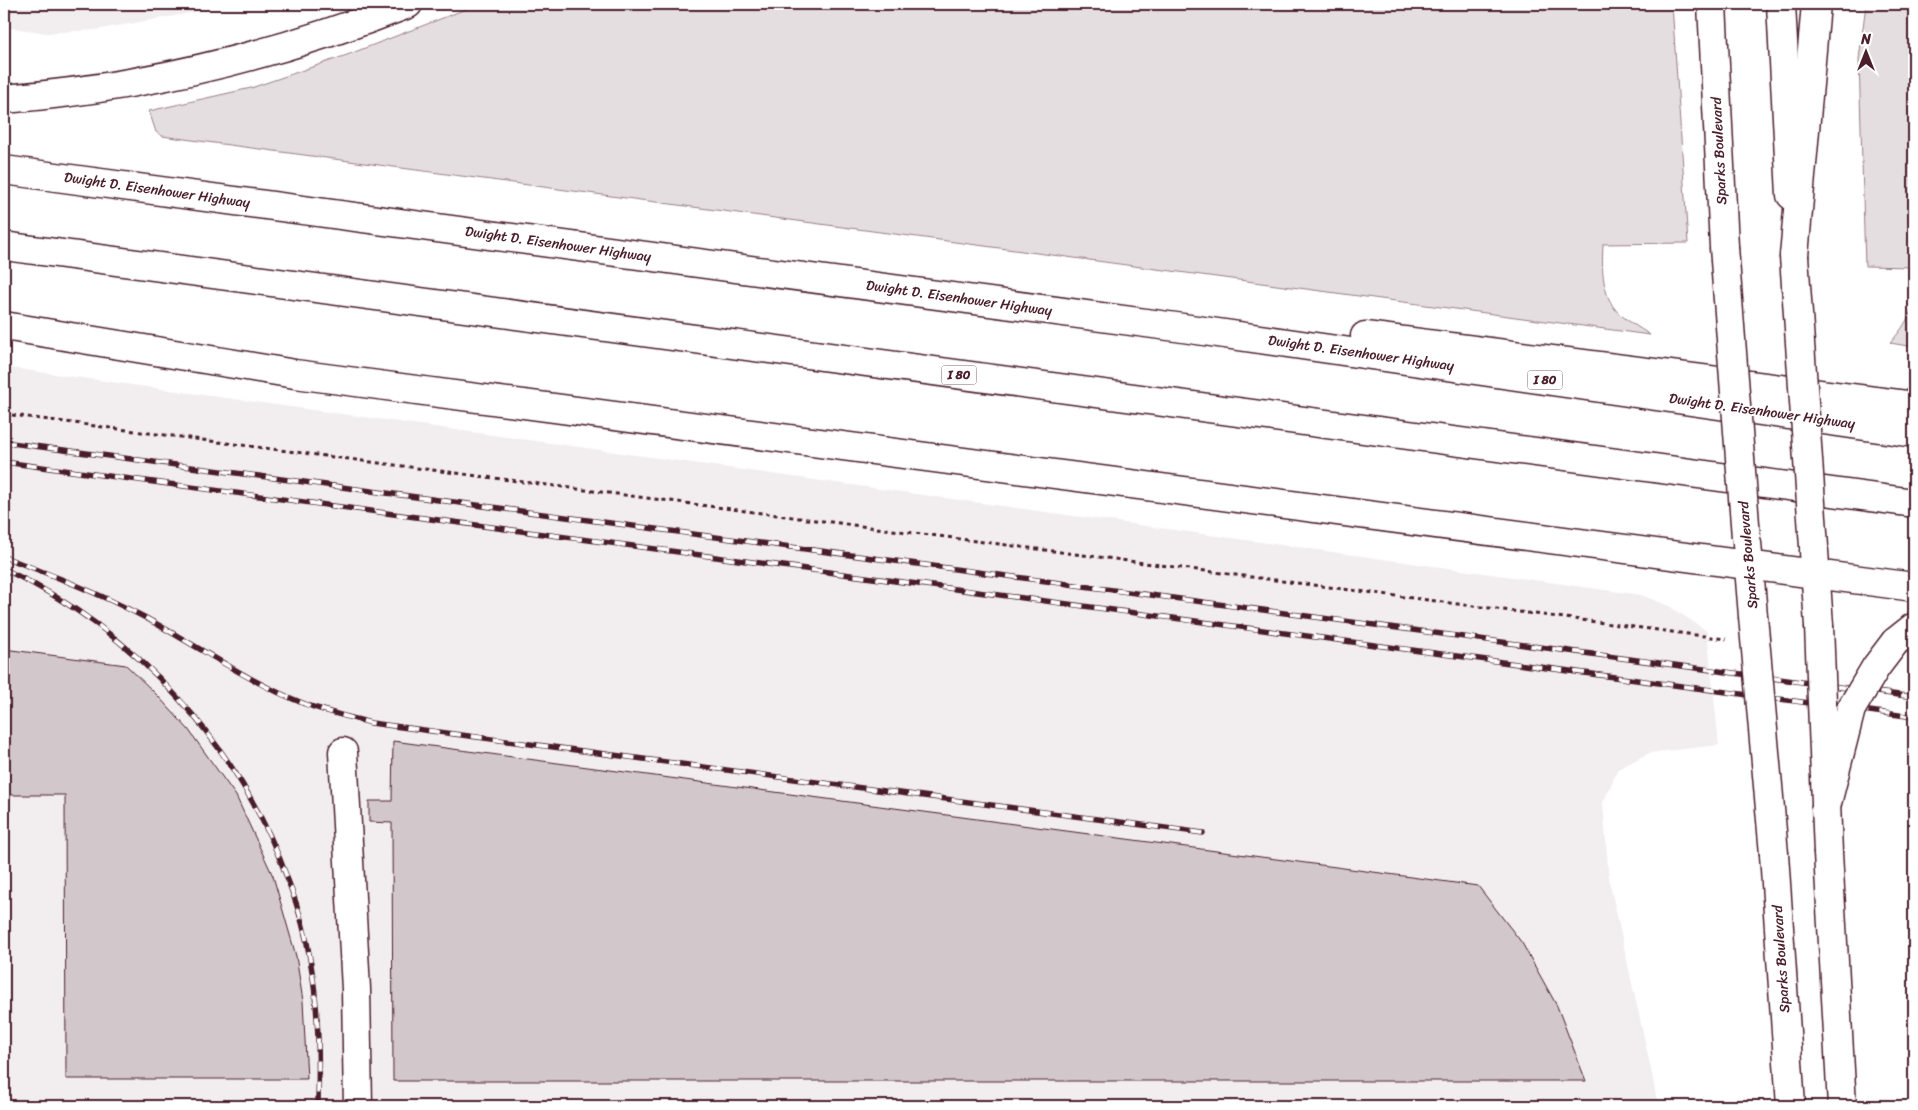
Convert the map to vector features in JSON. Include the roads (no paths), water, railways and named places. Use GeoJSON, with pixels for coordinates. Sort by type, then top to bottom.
{"type":"FeatureCollection","features":[{"type":"Feature","properties":{"kind":"main road"},"geometry":{"type":"LineString","coordinates":[[4,99],[64,94],[135,83],[236,60],[308,40],[408,4]]}},
{"type":"Feature","properties":{"kind":"main road","name":"Sparks Boulevard"},"geometry":{"type":"LineString","coordinates":[[1712,4],[1724,247],[1748,566],[1774,854],[1790,1106]]}},
{"type":"Feature","properties":{"kind":"main road"},"geometry":{"type":"LineString","coordinates":[[1781,4],[1794,256],[1819,626],[1825,810],[1842,1106]]}},
{"type":"Feature","properties":{"kind":"main road"},"geometry":{"type":"LineString","coordinates":[[1794,256],[1816,4]]}},
{"type":"Feature","properties":{"kind":"main road","name":"Dwight D. Eisenhower Highway"},"geometry":{"type":"LineString","coordinates":[[4,170],[1176,327],[1914,432]]}},
{"type":"Feature","properties":{"kind":"main road","name":"I 80"},"geometry":{"type":"LineString","coordinates":[[4,246],[1914,503]]}},
{"type":"Feature","properties":{"kind":"main road"},"geometry":{"type":"LineString","coordinates":[[4,326],[305,375],[1748,566],[1814,560],[1914,587]]}},
{"type":"Feature","properties":{"kind":"main road"},"geometry":{"type":"LineString","coordinates":[[1176,327],[1378,337],[1914,406]]}},
{"type":"Feature","properties":{"kind":"main road"},"geometry":{"type":"LineString","coordinates":[[1825,810],[1851,709],[1876,668],[1904,635]]}},
{"type":"Feature","properties":{"kind":"main road"},"geometry":{"type":"LineString","coordinates":[[343,752],[356,989],[358,1106]]}},
{"type":"Feature","properties":{"kind":"railway"},"geometry":{"type":"LineString","coordinates":[[4,442],[1914,697]]}},
{"type":"Feature","properties":{"kind":"railway"},"geometry":{"type":"LineString","coordinates":[[4,462],[1914,717]]}},
{"type":"Feature","properties":{"kind":"railway"},"geometry":{"type":"LineString","coordinates":[[4,557],[127,608],[243,674],[284,695],[313,707],[371,723],[1203,833]]}},
{"type":"Feature","properties":{"kind":"railway"},"geometry":{"type":"LineString","coordinates":[[4,569],[52,595],[97,625],[139,659],[178,698],[212,739],[242,784],[268,832],[289,883],[299,911],[306,940],[317,1014],[318,1106]]}}]}
